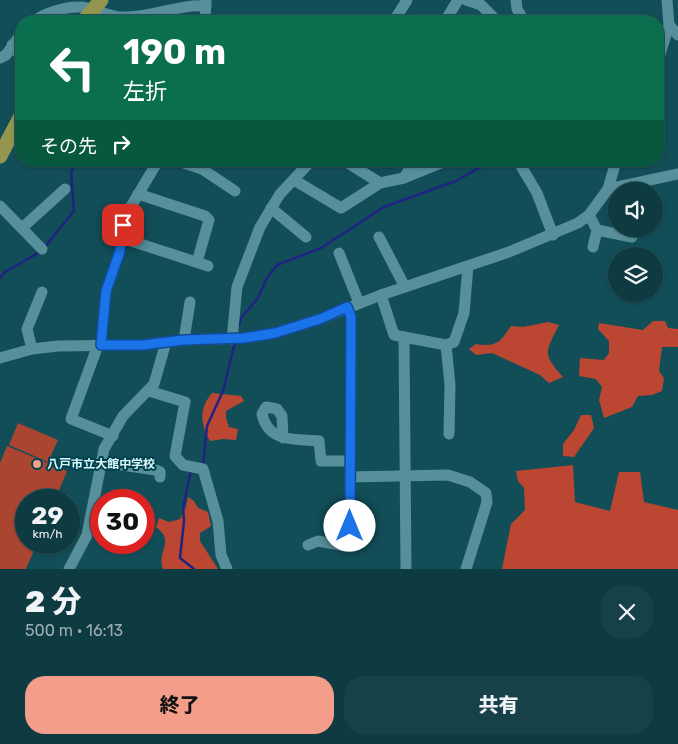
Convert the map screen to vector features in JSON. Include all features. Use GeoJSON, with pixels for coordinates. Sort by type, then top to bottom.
{"type":"FeatureCollection","features":[{"type":"Feature","properties":{"kind":"main road"},"geometry":{"type":"LineString","coordinates":[[0,156],[15,127]]}},
{"type":"Feature","properties":{"kind":"street"},"geometry":{"type":"LineString","coordinates":[[398,15],[407,0]]}},
{"type":"Feature","properties":{"kind":"street"},"geometry":{"type":"LineString","coordinates":[[449,15],[458,0]]}},
{"type":"Feature","properties":{"kind":"street"},"geometry":{"type":"LineString","coordinates":[[466,0],[481,5],[491,15]]}},
{"type":"Feature","properties":{"kind":"street"},"geometry":{"type":"LineString","coordinates":[[516,0],[517,9],[520,15]]}},
{"type":"Feature","properties":{"kind":"street"},"geometry":{"type":"LineString","coordinates":[[664,41],[669,25],[667,0]]}},
{"type":"Feature","properties":{"kind":"street"},"geometry":{"type":"LineString","coordinates":[[145,15],[166,13],[180,6],[206,3]]}},
{"type":"Feature","properties":{"kind":"street"},"geometry":{"type":"LineString","coordinates":[[47,15],[74,7],[113,15]]}},
{"type":"Feature","properties":{"kind":"street"},"geometry":{"type":"LineString","coordinates":[[669,25],[678,36]]}},
{"type":"Feature","properties":{"kind":"street"},"geometry":{"type":"LineString","coordinates":[[0,58],[6,54],[15,41]]}},
{"type":"Feature","properties":{"kind":"street"},"geometry":{"type":"LineString","coordinates":[[12,45],[15,49]]}},
{"type":"Feature","properties":{"kind":"street"},"geometry":{"type":"LineString","coordinates":[[113,436],[71,420],[100,345],[106,291],[120,251],[123,225],[138,194],[154,167]]}},
{"type":"Feature","properties":{"kind":"street"},"geometry":{"type":"LineString","coordinates":[[196,167],[235,191]]}},
{"type":"Feature","properties":{"kind":"street"},"geometry":{"type":"LineString","coordinates":[[232,339],[237,287],[260,227],[280,194],[306,167]]}},
{"type":"Feature","properties":{"kind":"street"},"geometry":{"type":"LineString","coordinates":[[362,167],[380,183]]}},
{"type":"Feature","properties":{"kind":"street"},"geometry":{"type":"LineString","coordinates":[[404,178],[410,167]]}},
{"type":"Feature","properties":{"kind":"street"},"geometry":{"type":"LineString","coordinates":[[294,180],[341,208],[380,183],[404,178],[431,167]]}},
{"type":"Feature","properties":{"kind":"street"},"geometry":{"type":"LineString","coordinates":[[522,167],[538,192],[553,235]]}},
{"type":"Feature","properties":{"kind":"street"},"geometry":{"type":"LineString","coordinates":[[610,182],[614,167]]}},
{"type":"Feature","properties":{"kind":"street"},"geometry":{"type":"LineString","coordinates":[[641,182],[678,174]]}},
{"type":"Feature","properties":{"kind":"street"},"geometry":{"type":"LineString","coordinates":[[22,228],[65,189]]}},
{"type":"Feature","properties":{"kind":"street"},"geometry":{"type":"LineString","coordinates":[[0,358],[32,348],[142,345],[184,340],[232,339],[275,333],[320,319],[347,307],[553,235],[578,223],[589,215],[608,189]]}},
{"type":"Feature","properties":{"kind":"street"},"geometry":{"type":"LineString","coordinates":[[138,194],[206,216],[209,220],[197,262]]}},
{"type":"Feature","properties":{"kind":"street"},"geometry":{"type":"LineString","coordinates":[[0,206],[42,249]]}},
{"type":"Feature","properties":{"kind":"street"},"geometry":{"type":"LineString","coordinates":[[271,208],[306,236]]}},
{"type":"Feature","properties":{"kind":"street"},"geometry":{"type":"LineString","coordinates":[[589,215],[597,230],[592,247]]}},
{"type":"Feature","properties":{"kind":"street"},"geometry":{"type":"LineString","coordinates":[[597,230],[608,232]]}},
{"type":"Feature","properties":{"kind":"street"},"geometry":{"type":"LineString","coordinates":[[379,236],[404,287]]}},
{"type":"Feature","properties":{"kind":"street"},"geometry":{"type":"LineString","coordinates":[[122,238],[208,266]]}},
{"type":"Feature","properties":{"kind":"street"},"geometry":{"type":"LineString","coordinates":[[338,252],[359,303]]}},
{"type":"Feature","properties":{"kind":"street"},"geometry":{"type":"LineString","coordinates":[[381,295],[394,335],[446,345],[454,342],[464,313],[468,266]]}},
{"type":"Feature","properties":{"kind":"street"},"geometry":{"type":"LineString","coordinates":[[32,348],[27,330],[42,292]]}},
{"type":"Feature","properties":{"kind":"street"},"geometry":{"type":"LineString","coordinates":[[184,340],[190,302]]}},
{"type":"Feature","properties":{"kind":"street"},"geometry":{"type":"LineString","coordinates":[[308,546],[314,541],[340,546],[348,544],[351,317],[347,307]]}},
{"type":"Feature","properties":{"kind":"street"},"geometry":{"type":"LineString","coordinates":[[404,337],[406,569]]}},
{"type":"Feature","properties":{"kind":"street"},"geometry":{"type":"LineString","coordinates":[[99,489],[104,449],[124,416],[154,384],[166,342]]}},
{"type":"Feature","properties":{"kind":"street"},"geometry":{"type":"LineString","coordinates":[[446,345],[450,385],[448,434]]}},
{"type":"Feature","properties":{"kind":"street"},"geometry":{"type":"LineString","coordinates":[[149,391],[185,402],[175,456],[183,465],[203,469],[218,521],[221,554],[227,569]]}},
{"type":"Feature","properties":{"kind":"street"},"geometry":{"type":"LineString","coordinates":[[283,438],[319,442],[321,461],[350,462]]}},
{"type":"Feature","properties":{"kind":"street"},"geometry":{"type":"LineString","coordinates":[[101,462],[156,470],[160,472],[160,477]]}},
{"type":"Feature","properties":{"kind":"street"},"geometry":{"type":"LineString","coordinates":[[350,477],[448,475],[470,482],[486,493],[487,502],[466,569]]}},
{"type":"Feature","properties":{"kind":"street"},"geometry":{"type":"LineString","coordinates":[[69,569],[90,530]]}},
{"type":"Feature","properties":{"kind":"shaded area"},"geometry":{"type":"Polygon","coordinates":[[[653,321],[665,321],[668,328],[678,329],[678,347],[662,347],[659,371],[664,378],[662,391],[652,395],[638,396],[632,407],[604,418],[599,400],[602,387],[596,379],[579,376],[580,358],[604,360],[609,353],[609,341],[598,329],[599,323],[643,330],[653,321]]]}},
{"type":"Feature","properties":{"kind":"shaded area"},"geometry":{"type":"Polygon","coordinates":[[[548,322],[559,325],[548,352],[552,363],[563,377],[549,383],[540,375],[492,353],[476,355],[469,349],[476,344],[488,345],[497,342],[511,326],[523,327],[548,322]]]}},
{"type":"Feature","properties":{"kind":"shaded area"},"geometry":{"type":"Polygon","coordinates":[[[212,393],[241,396],[244,401],[226,411],[229,427],[238,429],[236,440],[210,441],[204,428],[202,416],[205,404],[212,393]]]}},
{"type":"Feature","properties":{"kind":"shaded area"},"geometry":{"type":"Polygon","coordinates":[[[581,415],[591,415],[594,428],[574,457],[563,456],[563,444],[574,430],[581,415]]]}},
{"type":"Feature","properties":{"kind":"shaded area"},"geometry":{"type":"Polygon","coordinates":[[[18,423],[58,440],[48,462],[9,445],[18,423]]]}},
{"type":"Feature","properties":{"kind":"shaded area"},"geometry":{"type":"Polygon","coordinates":[[[7,446],[67,471],[60,489],[15,489],[15,554],[32,554],[26,569],[0,569],[0,463],[7,446]]]}},
{"type":"Feature","properties":{"kind":"shaded area"},"geometry":{"type":"Polygon","coordinates":[[[573,465],[575,502],[610,511],[619,472],[640,472],[644,502],[678,510],[678,569],[502,569],[511,524],[525,510],[524,488],[518,481],[516,471],[573,465]]]}},
{"type":"Feature","properties":{"kind":"shaded area"},"geometry":{"type":"Polygon","coordinates":[[[188,497],[194,501],[198,508],[208,512],[211,526],[200,533],[200,541],[218,569],[163,569],[162,557],[165,537],[156,527],[159,518],[169,522],[180,519],[186,507],[188,497]]]}},
{"type":"Feature","properties":{"kind":"waterway"},"geometry":{"type":"LineString","coordinates":[[44,248],[74,211],[71,173],[74,167]]}},
{"type":"Feature","properties":{"kind":"waterway"},"geometry":{"type":"LineString","coordinates":[[239,325],[241,318],[258,298],[267,278],[277,265],[321,248],[384,207],[456,181],[480,167]]}},
{"type":"Feature","properties":{"kind":"waterway"},"geometry":{"type":"LineString","coordinates":[[0,278],[5,272],[40,252]]}},
{"type":"Feature","properties":{"kind":"waterway"},"geometry":{"type":"LineString","coordinates":[[203,465],[207,426],[223,391],[235,342]]}},
{"type":"Feature","properties":{"kind":"waterway"},"geometry":{"type":"LineString","coordinates":[[191,471],[183,507],[184,521],[180,558],[194,569]]}},
{"type":"Feature","properties":{"kind":"place","name":"八戸市立大館中学校"},"geometry":{"type":"Point","coordinates":[37,464]}},
{"type":"Feature","properties":{"kind":"route"},"geometry":{"type":"LineString","coordinates":[[123,225],[120,251],[106,291],[101,345],[142,345],[184,340],[244,338],[275,333],[320,319],[347,307],[351,317],[350,526]]}}]}
